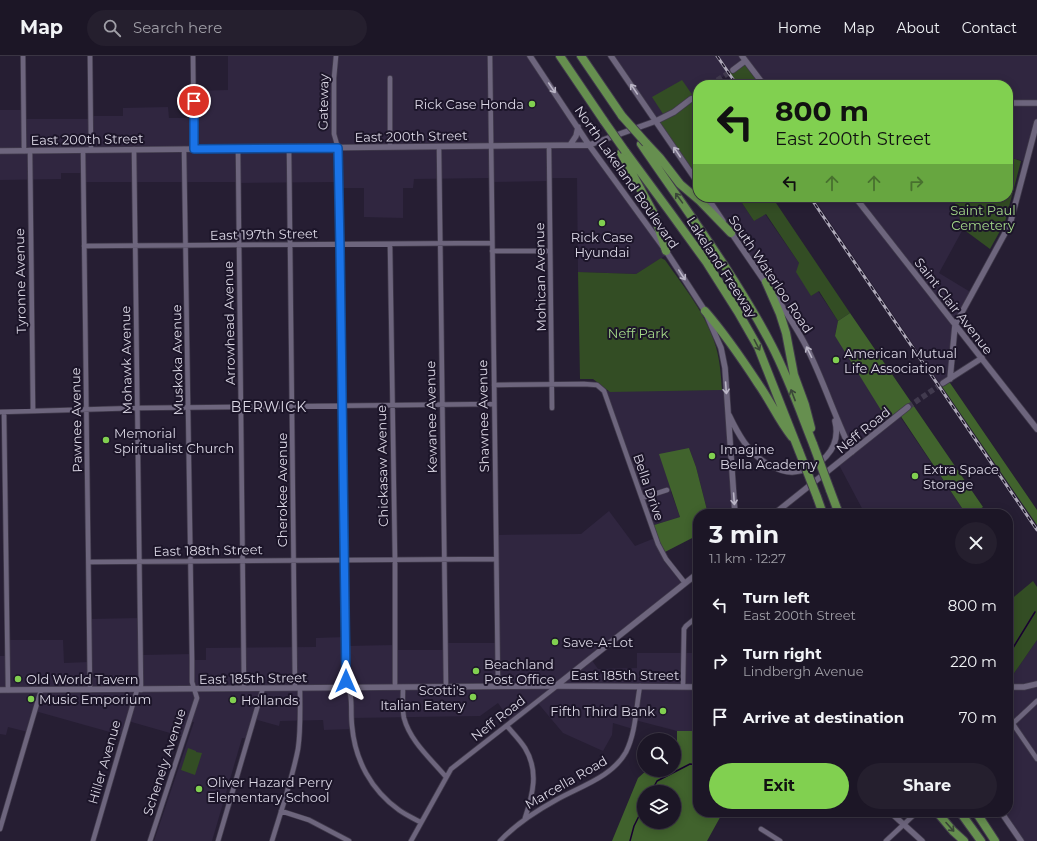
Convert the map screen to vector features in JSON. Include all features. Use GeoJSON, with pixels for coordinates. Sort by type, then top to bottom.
{"type":"FeatureCollection","features":[{"type":"Feature","properties":{"kind":"highway"},"geometry":{"type":"LineString","coordinates":[[560,56],[604,121],[622,151],[654,214],[666,250]]}},
{"type":"Feature","properties":{"kind":"highway","name":"Lakeland Freeway"},"geometry":{"type":"LineString","coordinates":[[581,56],[622,116],[644,144],[752,310],[790,385],[814,443]]}},
{"type":"Feature","properties":{"kind":"highway"},"geometry":{"type":"LineString","coordinates":[[644,144],[660,158],[680,184],[693,195]]}},
{"type":"Feature","properties":{"kind":"highway","name":"Lakeland Freeway"},"geometry":{"type":"LineString","coordinates":[[622,151],[702,257],[738,312],[758,347],[821,509]]}},
{"type":"Feature","properties":{"kind":"highway"},"geometry":{"type":"LineString","coordinates":[[701,202],[731,233]]}},
{"type":"Feature","properties":{"kind":"highway"},"geometry":{"type":"LineString","coordinates":[[766,282],[780,314],[786,333],[794,375],[805,405],[821,465],[837,509]]}},
{"type":"Feature","properties":{"kind":"highway"},"geometry":{"type":"LineString","coordinates":[[705,311],[718,325],[756,380],[784,427],[796,442]]}},
{"type":"Feature","properties":{"kind":"highway"},"geometry":{"type":"LineString","coordinates":[[941,817],[964,841]]}},
{"type":"Feature","properties":{"kind":"highway"},"geometry":{"type":"LineString","coordinates":[[964,817],[981,841]]}},
{"type":"Feature","properties":{"kind":"highway"},"geometry":{"type":"LineString","coordinates":[[979,817],[996,841]]}},
{"type":"Feature","properties":{"kind":"street","name":"Tyronne Avenue"},"geometry":{"type":"LineString","coordinates":[[23,56],[27,150],[32,411]]}},
{"type":"Feature","properties":{"kind":"street"},"geometry":{"type":"LineString","coordinates":[[90,56],[91,150]]}},
{"type":"Feature","properties":{"kind":"street"},"geometry":{"type":"LineString","coordinates":[[193,56],[194,149]]}},
{"type":"Feature","properties":{"kind":"street","name":"Gateway"},"geometry":{"type":"LineString","coordinates":[[336,56],[334,78],[334,134],[338,148],[346,681],[351,694],[351,724],[353,737],[359,759],[367,775],[389,802],[400,811],[420,822]]}},
{"type":"Feature","properties":{"kind":"street","name":"Shawnee Avenue"},"geometry":{"type":"LineString","coordinates":[[490,56],[498,686]]}},
{"type":"Feature","properties":{"kind":"street","name":"North Lakeland Boulevard"},"geometry":{"type":"LineString","coordinates":[[530,56],[589,145],[666,250],[705,311],[721,348],[725,368],[735,509]]}},
{"type":"Feature","properties":{"kind":"street"},"geometry":{"type":"LineString","coordinates":[[611,56],[693,176]]}},
{"type":"Feature","properties":{"kind":"street"},"geometry":{"type":"LineString","coordinates":[[733,70],[744,58],[760,80]]}},
{"type":"Feature","properties":{"kind":"street"},"geometry":{"type":"LineString","coordinates":[[390,78],[390,147]]}},
{"type":"Feature","properties":{"kind":"street","name":"East 200th Street"},"geometry":{"type":"LineString","coordinates":[[0,151],[589,145],[656,121],[674,112],[691,99]]}},
{"type":"Feature","properties":{"kind":"street"},"geometry":{"type":"LineString","coordinates":[[1013,103],[1037,103]]}},
{"type":"Feature","properties":{"kind":"street"},"geometry":{"type":"LineString","coordinates":[[950,379],[955,325],[1010,224],[1037,122]]}},
{"type":"Feature","properties":{"kind":"street"},"geometry":{"type":"LineString","coordinates":[[570,145],[576,136],[578,128]]}},
{"type":"Feature","properties":{"kind":"street","name":"Mohican Avenue"},"geometry":{"type":"LineString","coordinates":[[550,146],[552,408]]}},
{"type":"Feature","properties":{"kind":"street","name":"Kewanee Avenue"},"geometry":{"type":"LineString","coordinates":[[439,147],[446,686]]}},
{"type":"Feature","properties":{"kind":"street","name":"Cherokee Avenue"},"geometry":{"type":"LineString","coordinates":[[272,841],[292,775],[298,749],[300,729],[297,688],[294,560],[289,148]]}},
{"type":"Feature","properties":{"kind":"street","name":"Muskoka Avenue"},"geometry":{"type":"LineString","coordinates":[[184,149],[192,682],[194,690]]}},
{"type":"Feature","properties":{"kind":"street","name":"Arrowhead Avenue"},"geometry":{"type":"LineString","coordinates":[[238,149],[244,688]]}},
{"type":"Feature","properties":{"kind":"street","name":"Pawnee Avenue"},"geometry":{"type":"LineString","coordinates":[[83,150],[90,690]]}},
{"type":"Feature","properties":{"kind":"street","name":"Mohawk Avenue"},"geometry":{"type":"LineString","coordinates":[[134,150],[140,562],[139,690]]}},
{"type":"Feature","properties":{"kind":"street","name":"South Waterloo Road"},"geometry":{"type":"LineString","coordinates":[[710,202],[794,323],[810,353],[852,452]]}},
{"type":"Feature","properties":{"kind":"street","name":"Saint Clair Avenue"},"geometry":{"type":"LineString","coordinates":[[859,202],[1037,429]]}},
{"type":"Feature","properties":{"kind":"street","name":"East 197th Street"},"geometry":{"type":"LineString","coordinates":[[84,246],[492,243]]}},
{"type":"Feature","properties":{"kind":"street","name":"Chickasaw Avenue"},"geometry":{"type":"LineString","coordinates":[[390,244],[395,560],[395,687]]}},
{"type":"Feature","properties":{"kind":"street"},"geometry":{"type":"LineString","coordinates":[[492,251],[550,251]]}},
{"type":"Feature","properties":{"kind":"street"},"geometry":{"type":"LineString","coordinates":[[943,383],[982,358]]}},
{"type":"Feature","properties":{"kind":"street"},"geometry":{"type":"LineString","coordinates":[[494,385],[552,384]]}},
{"type":"Feature","properties":{"kind":"street","name":"Bella Drive"},"geometry":{"type":"LineString","coordinates":[[552,384],[597,385],[604,391],[658,544],[666,559],[685,583]]}},
{"type":"Feature","properties":{"kind":"street"},"geometry":{"type":"LineString","coordinates":[[8,690],[2,412],[137,408],[494,404]]}},
{"type":"Feature","properties":{"kind":"street"},"geometry":{"type":"LineString","coordinates":[[728,412],[739,436],[752,452],[766,463],[782,470],[792,472],[809,468],[822,462],[830,452],[833,446],[836,425],[832,407]]}},
{"type":"Feature","properties":{"kind":"street","name":"Neff Road"},"geometry":{"type":"LineString","coordinates":[[780,509],[908,408]]}},
{"type":"Feature","properties":{"kind":"street"},"geometry":{"type":"LineString","coordinates":[[642,498],[667,490]]}},
{"type":"Feature","properties":{"kind":"street","name":"East 188th Street"},"geometry":{"type":"LineString","coordinates":[[89,562],[496,559]]}},
{"type":"Feature","properties":{"kind":"street","name":"Neff Road"},"geometry":{"type":"LineString","coordinates":[[411,841],[450,769],[507,726],[693,577]]}},
{"type":"Feature","properties":{"kind":"street"},"geometry":{"type":"LineString","coordinates":[[684,686],[684,629],[693,620]]}},
{"type":"Feature","properties":{"kind":"street"},"geometry":{"type":"LineString","coordinates":[[1013,688],[1037,684]]}},
{"type":"Feature","properties":{"kind":"street","name":"East 185th Street"},"geometry":{"type":"LineString","coordinates":[[0,690],[194,690],[244,688],[446,686],[693,687]]}},
{"type":"Feature","properties":{"kind":"street","name":"Marcella Road"},"geometry":{"type":"LineString","coordinates":[[500,841],[525,818],[603,776],[617,765],[626,752],[632,736],[640,686]]}},
{"type":"Feature","properties":{"kind":"street"},"geometry":{"type":"LineString","coordinates":[[403,687],[404,717],[408,729],[413,738],[446,777]]}},
{"type":"Feature","properties":{"kind":"street"},"geometry":{"type":"LineString","coordinates":[[218,841],[263,688]]}},
{"type":"Feature","properties":{"kind":"street"},"geometry":{"type":"LineString","coordinates":[[0,829],[41,690]]}},
{"type":"Feature","properties":{"kind":"street","name":"Hiller Avenue"},"geometry":{"type":"LineString","coordinates":[[93,841],[139,690]]}},
{"type":"Feature","properties":{"kind":"street","name":"Schenely Avenue"},"geometry":{"type":"LineString","coordinates":[[150,841],[197,698],[194,690]]}},
{"type":"Feature","properties":{"kind":"street"},"geometry":{"type":"LineString","coordinates":[[1037,701],[1013,724],[1037,759]]}},
{"type":"Feature","properties":{"kind":"street"},"geometry":{"type":"LineString","coordinates":[[507,726],[525,748],[531,761],[534,775],[532,796],[525,818]]}},
{"type":"Feature","properties":{"kind":"street"},"geometry":{"type":"LineString","coordinates":[[281,811],[309,820],[349,841]]}},
{"type":"Feature","properties":{"kind":"street"},"geometry":{"type":"LineString","coordinates":[[896,817],[922,841]]}},
{"type":"Feature","properties":{"kind":"street"},"geometry":{"type":"LineString","coordinates":[[886,841],[912,817]]}},
{"type":"Feature","properties":{"kind":"street"},"geometry":{"type":"LineString","coordinates":[[1004,817],[1021,841]]}},
{"type":"Feature","properties":{"kind":"street"},"geometry":{"type":"LineString","coordinates":[[761,828],[780,841]]}},
{"type":"Feature","properties":{"kind":"street"},"geometry":{"type":"LineString","coordinates":[[337,841],[340,836]]}},
{"type":"Feature","properties":{"kind":"shaded area"},"geometry":{"type":"Polygon","coordinates":[[[228,56],[530,56],[668,254],[636,274],[578,272],[577,178],[550,178],[550,181],[491,182],[491,178],[414,179],[413,188],[403,188],[403,218],[364,217],[364,188],[339,188],[339,182],[83,182],[83,173],[61,173],[61,179],[0,180],[0,110],[24,110],[24,119],[90,119],[91,116],[123,116],[123,108],[168,107],[169,118],[194,118],[194,91],[228,90],[228,56]]]}},
{"type":"Feature","properties":{"kind":"shaded area"},"geometry":{"type":"Polygon","coordinates":[[[611,56],[1037,56],[1037,122],[1027,162],[1013,158],[1013,80],[754,80],[733,70],[718,80],[693,80],[693,98],[656,121],[611,56]]]}},
{"type":"Feature","properties":{"kind":"shaded area"},"geometry":{"type":"Polygon","coordinates":[[[710,202],[741,202],[754,221],[765,214],[799,263],[811,296],[818,291],[838,321],[835,336],[899,415],[963,509],[862,509],[838,463],[852,452],[810,353],[710,202]]]}},
{"type":"Feature","properties":{"kind":"shaded area"},"geometry":{"type":"Polygon","coordinates":[[[816,202],[955,202],[963,229],[939,273],[972,293],[955,325],[950,379],[941,385],[816,202]]]}},
{"type":"Feature","properties":{"kind":"shaded area","name":"Imagine Bella Academy"},"geometry":{"type":"Polygon","coordinates":[[[726,390],[735,509],[707,509],[696,467],[689,448],[671,492],[680,517],[651,526],[604,391],[726,390]]]}},
{"type":"Feature","properties":{"kind":"shaded area"},"geometry":{"type":"Polygon","coordinates":[[[609,511],[635,546],[655,538],[685,583],[591,659],[598,669],[637,668],[637,653],[693,653],[693,731],[677,731],[635,720],[633,729],[613,723],[612,735],[603,751],[563,733],[537,702],[522,717],[511,722],[498,703],[480,716],[352,718],[352,729],[324,730],[323,720],[280,721],[279,726],[254,719],[248,739],[242,738],[212,841],[154,841],[194,722],[189,721],[184,737],[128,721],[124,736],[35,711],[28,732],[8,727],[6,735],[0,734],[0,656],[7,656],[7,640],[63,640],[64,663],[89,662],[89,619],[140,618],[141,655],[192,654],[192,660],[206,660],[206,648],[316,647],[316,638],[345,637],[346,646],[395,645],[395,650],[445,650],[445,643],[497,643],[496,535],[581,534],[609,511]]]}},
{"type":"Feature","properties":{"kind":"shaded area"},"geometry":{"type":"Polygon","coordinates":[[[1037,640],[1037,841],[1021,841],[1004,817],[1013,817],[1013,675],[1037,640]]]}},
{"type":"Feature","properties":{"kind":"green space"},"geometry":{"type":"Polygon","coordinates":[[[745,61],[760,80],[734,80],[729,72],[745,61]]]}},
{"type":"Feature","properties":{"kind":"green space"},"geometry":{"type":"Polygon","coordinates":[[[682,80],[693,96],[693,176],[656,121],[665,117],[652,97],[682,80]]]}},
{"type":"Feature","properties":{"kind":"green space","name":"Saint Paul Cemetery"},"geometry":{"type":"Polygon","coordinates":[[[1013,159],[1021,161],[1013,192],[1013,159]]]}},
{"type":"Feature","properties":{"kind":"green space"},"geometry":{"type":"Polygon","coordinates":[[[741,202],[775,202],[850,313],[838,321],[819,291],[811,296],[796,272],[799,263],[766,214],[754,221],[741,202]]]}},
{"type":"Feature","properties":{"kind":"green space","name":"Saint Paul Cemetery"},"geometry":{"type":"Polygon","coordinates":[[[955,202],[1010,202],[1005,222],[990,249],[963,229],[955,202]]]}},
{"type":"Feature","properties":{"kind":"green space","name":"Neff Park"},"geometry":{"type":"Polygon","coordinates":[[[661,258],[665,260],[687,291],[707,324],[717,352],[722,390],[610,392],[593,379],[580,379],[578,272],[636,274],[661,258]]]}},
{"type":"Feature","properties":{"kind":"green space"},"geometry":{"type":"Polygon","coordinates":[[[850,313],[983,507],[980,509],[963,509],[900,415],[889,423],[835,336],[838,321],[850,313]]]}},
{"type":"Feature","properties":{"kind":"green space"},"geometry":{"type":"Polygon","coordinates":[[[948,380],[1037,510],[1037,525],[941,385],[948,380]]]}},
{"type":"Feature","properties":{"kind":"green space"},"geometry":{"type":"Polygon","coordinates":[[[689,448],[696,467],[707,509],[693,509],[693,538],[663,553],[651,526],[680,517],[659,454],[689,448]]]}},
{"type":"Feature","properties":{"kind":"green space"},"geometry":{"type":"Polygon","coordinates":[[[1033,581],[1037,587],[1037,640],[1013,675],[1013,598],[1033,581]]]}},
{"type":"Feature","properties":{"kind":"green space"},"geometry":{"type":"Polygon","coordinates":[[[677,731],[693,731],[693,817],[720,817],[707,841],[612,841],[638,778],[681,777],[681,733],[677,733],[677,731]]]}},
{"type":"Feature","properties":{"kind":"green space"},"geometry":{"type":"Polygon","coordinates":[[[188,748],[202,753],[195,775],[181,770],[188,748]]]}},
{"type":"Feature","properties":{"kind":"waterway"},"geometry":{"type":"LineString","coordinates":[[1013,648],[1035,612]]}},
{"type":"Feature","properties":{"kind":"waterway"},"geometry":{"type":"LineString","coordinates":[[655,785],[657,781],[690,764],[693,764]]}},
{"type":"Feature","properties":{"kind":"waterway"},"geometry":{"type":"LineString","coordinates":[[630,841],[637,820]]}},
{"type":"Feature","properties":{"kind":"tunnel"},"geometry":{"type":"LineString","coordinates":[[718,80],[733,70]]}},
{"type":"Feature","properties":{"kind":"tunnel"},"geometry":{"type":"LineString","coordinates":[[908,407],[943,383]]}},
{"type":"Feature","properties":{"kind":"railway"},"geometry":{"type":"LineString","coordinates":[[717,56],[734,80]]}},
{"type":"Feature","properties":{"kind":"railway"},"geometry":{"type":"LineString","coordinates":[[813,202],[1037,530]]}},
{"type":"Feature","properties":{"kind":"place","name":"Rick Case Honda"},"geometry":{"type":"Point","coordinates":[532,104]}},
{"type":"Feature","properties":{"kind":"place","name":"Rick Case Hyundai"},"geometry":{"type":"Point","coordinates":[602,223]}},
{"type":"Feature","properties":{"kind":"place","name":"American Mutual Life Association"},"geometry":{"type":"Point","coordinates":[836,360]}},
{"type":"Feature","properties":{"kind":"place","name":"Memorial Spiritualist Church"},"geometry":{"type":"Point","coordinates":[106,440]}},
{"type":"Feature","properties":{"kind":"place","name":"Imagine Bella Academy"},"geometry":{"type":"Point","coordinates":[712,456]}},
{"type":"Feature","properties":{"kind":"place","name":"Extra Space Storage"},"geometry":{"type":"Point","coordinates":[915,476]}},
{"type":"Feature","properties":{"kind":"place","name":"Save-A-Lot"},"geometry":{"type":"Point","coordinates":[555,642]}},
{"type":"Feature","properties":{"kind":"place","name":"Beachland Post Office"},"geometry":{"type":"Point","coordinates":[476,671]}},
{"type":"Feature","properties":{"kind":"place","name":"Old World Tavern"},"geometry":{"type":"Point","coordinates":[18,679]}},
{"type":"Feature","properties":{"kind":"place","name":"Scotti's Italian Eatery"},"geometry":{"type":"Point","coordinates":[473,697]}},
{"type":"Feature","properties":{"kind":"place","name":"Music Emporium"},"geometry":{"type":"Point","coordinates":[31,699]}},
{"type":"Feature","properties":{"kind":"place","name":"Hollands"},"geometry":{"type":"Point","coordinates":[233,700]}},
{"type":"Feature","properties":{"kind":"place","name":"Fifth Third Bank"},"geometry":{"type":"Point","coordinates":[663,711]}},
{"type":"Feature","properties":{"kind":"place","name":"Oliver Hazard Perry Elementary School"},"geometry":{"type":"Point","coordinates":[199,789]}},
{"type":"Feature","properties":{"kind":"district","name":"BERWICK"},"geometry":{"type":"Point","coordinates":[269,407]}},
{"type":"Feature","properties":{"kind":"route"},"geometry":{"type":"LineString","coordinates":[[194,101],[194,149],[338,148],[346,681]]}}]}
